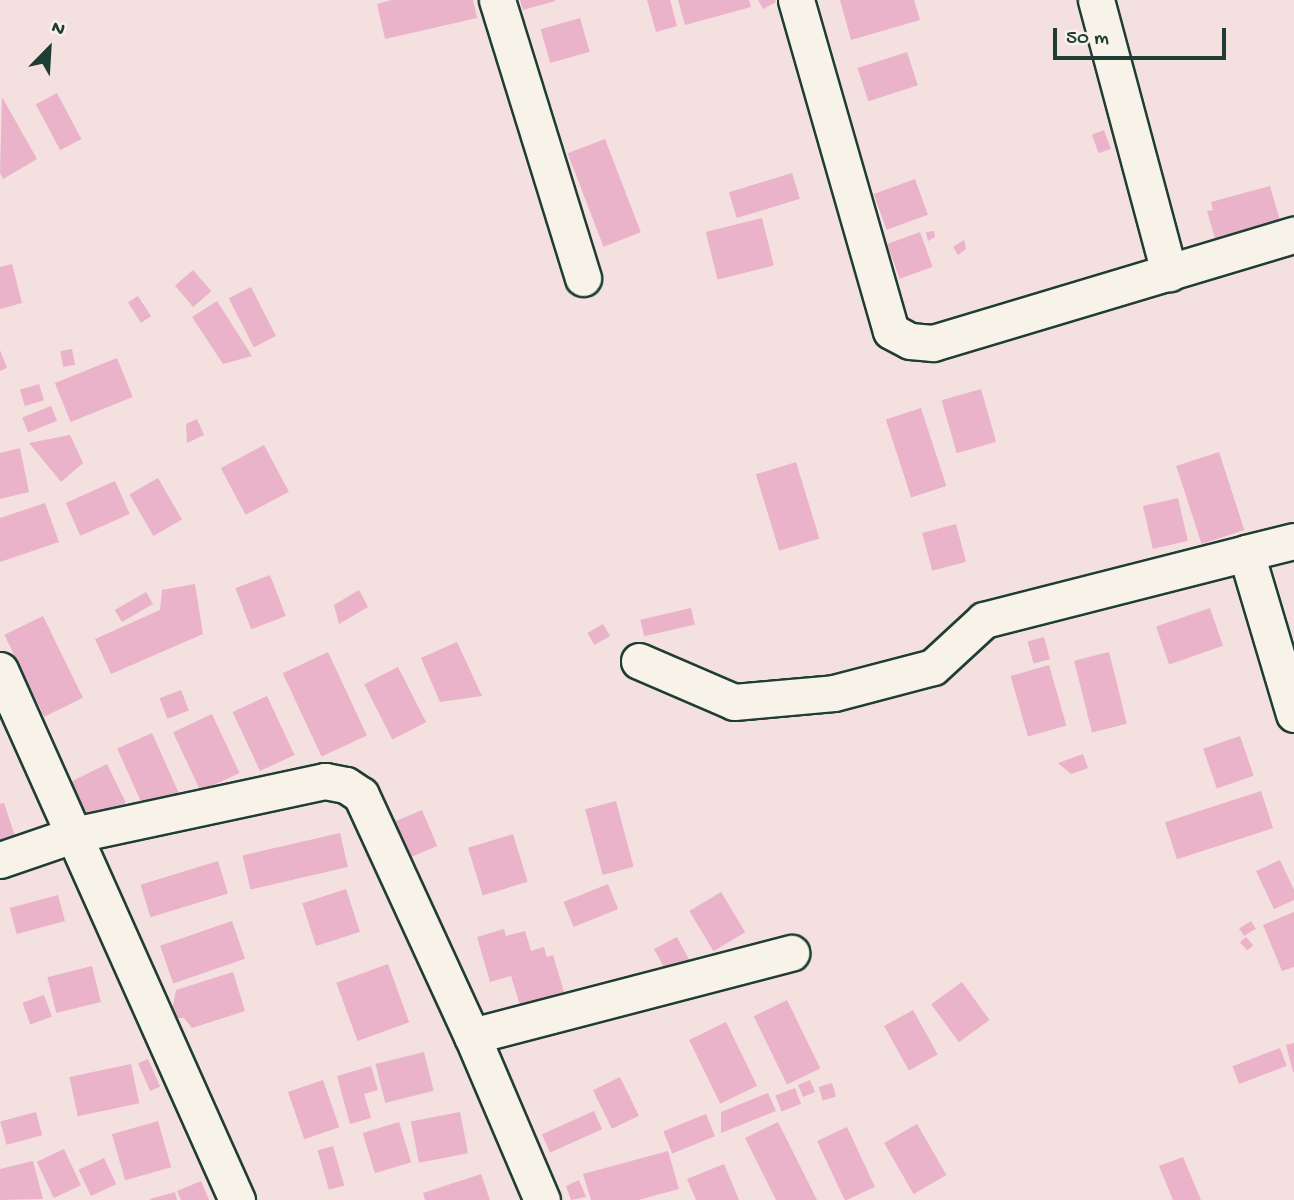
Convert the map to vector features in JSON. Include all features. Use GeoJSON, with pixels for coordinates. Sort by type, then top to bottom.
{"type":"FeatureCollection","features":[{"type":"Feature","properties":{"kind":"street"},"geometry":{"type":"LineString","coordinates":[[497,0],[583,278]]}},
{"type":"Feature","properties":{"kind":"street"},"geometry":{"type":"LineString","coordinates":[[796,0],[891,331],[910,341],[933,343],[1294,235]]}},
{"type":"Feature","properties":{"kind":"street"},"geometry":{"type":"LineString","coordinates":[[1096,0],[1168,273]]}},
{"type":"Feature","properties":{"kind":"street"},"geometry":{"type":"LineString","coordinates":[[639,662],[734,702],[834,693],[933,667],[984,620],[1294,541]]}},
{"type":"Feature","properties":{"kind":"street"},"geometry":{"type":"LineString","coordinates":[[1246,553],[1294,715]]}},
{"type":"Feature","properties":{"kind":"street"},"geometry":{"type":"LineString","coordinates":[[0,670],[237,1200]]}},
{"type":"Feature","properties":{"kind":"street"},"geometry":{"type":"LineString","coordinates":[[0,860],[73,835],[325,781],[346,785],[361,795],[472,1036],[542,1200]]}},
{"type":"Feature","properties":{"kind":"street"},"geometry":{"type":"LineString","coordinates":[[472,1036],[791,953]]}},
{"type":"Feature","properties":{"kind":"building"},"geometry":{"type":"Polygon","coordinates":[[[392,0],[473,0],[477,18],[385,39],[377,4],[392,0]]]}},
{"type":"Feature","properties":{"kind":"building"},"geometry":{"type":"Polygon","coordinates":[[[520,0],[555,0],[555,1],[523,10],[520,0]]]}},
{"type":"Feature","properties":{"kind":"building"},"geometry":{"type":"Polygon","coordinates":[[[647,0],[670,0],[677,26],[656,32],[647,0]]]}},
{"type":"Feature","properties":{"kind":"building"},"geometry":{"type":"Polygon","coordinates":[[[678,0],[749,0],[751,7],[685,25],[678,0]]]}},
{"type":"Feature","properties":{"kind":"building"},"geometry":{"type":"Polygon","coordinates":[[[758,0],[775,0],[776,2],[763,9],[758,0]]]}},
{"type":"Feature","properties":{"kind":"building"},"geometry":{"type":"Polygon","coordinates":[[[840,0],[914,0],[920,20],[851,40],[840,0]]]}},
{"type":"Feature","properties":{"kind":"building"},"geometry":{"type":"Polygon","coordinates":[[[580,18],[590,52],[550,63],[541,29],[580,18]]]}},
{"type":"Feature","properties":{"kind":"building"},"geometry":{"type":"Polygon","coordinates":[[[907,52],[918,85],[868,101],[858,68],[907,52]]]}},
{"type":"Feature","properties":{"kind":"building"},"geometry":{"type":"Polygon","coordinates":[[[57,93],[81,139],[60,150],[36,104],[57,93]]]}},
{"type":"Feature","properties":{"kind":"building"},"geometry":{"type":"Polygon","coordinates":[[[2,97],[37,159],[3,179],[0,173],[2,97]]]}},
{"type":"Feature","properties":{"kind":"building"},"geometry":{"type":"Polygon","coordinates":[[[1104,130],[1111,149],[1099,153],[1092,134],[1104,130]]]}},
{"type":"Feature","properties":{"kind":"building"},"geometry":{"type":"Polygon","coordinates":[[[605,139],[641,232],[603,247],[568,153],[605,139]]]}},
{"type":"Feature","properties":{"kind":"building"},"geometry":{"type":"Polygon","coordinates":[[[792,173],[800,199],[737,218],[729,192],[792,173]]]}},
{"type":"Feature","properties":{"kind":"building"},"geometry":{"type":"Polygon","coordinates":[[[915,179],[928,215],[887,230],[874,194],[915,179]]]}},
{"type":"Feature","properties":{"kind":"building"},"geometry":{"type":"Polygon","coordinates":[[[1270,186],[1283,231],[1218,249],[1207,211],[1213,210],[1211,202],[1270,186]]]}},
{"type":"Feature","properties":{"kind":"building"},"geometry":{"type":"Polygon","coordinates":[[[762,218],[774,266],[718,280],[706,232],[762,218]]]}},
{"type":"Feature","properties":{"kind":"building"},"geometry":{"type":"Polygon","coordinates":[[[934,231],[935,237],[928,241],[926,232],[934,231]]]}},
{"type":"Feature","properties":{"kind":"building"},"geometry":{"type":"Polygon","coordinates":[[[920,232],[933,267],[900,279],[887,244],[920,232]]]}},
{"type":"Feature","properties":{"kind":"building"},"geometry":{"type":"Polygon","coordinates":[[[964,240],[966,249],[958,255],[953,247],[964,240]]]}},
{"type":"Feature","properties":{"kind":"building"},"geometry":{"type":"Polygon","coordinates":[[[12,264],[22,303],[0,309],[0,267],[12,264]]]}},
{"type":"Feature","properties":{"kind":"building"},"geometry":{"type":"Polygon","coordinates":[[[193,270],[211,291],[193,307],[175,286],[193,270]]]}},
{"type":"Feature","properties":{"kind":"building"},"geometry":{"type":"Polygon","coordinates":[[[251,287],[276,336],[254,347],[229,298],[251,287]]]}},
{"type":"Feature","properties":{"kind":"building"},"geometry":{"type":"Polygon","coordinates":[[[138,296],[151,316],[141,323],[128,303],[138,296]]]}},
{"type":"Feature","properties":{"kind":"building"},"geometry":{"type":"Polygon","coordinates":[[[217,301],[252,356],[223,364],[192,317],[217,301]]]}},
{"type":"Feature","properties":{"kind":"building"},"geometry":{"type":"Polygon","coordinates":[[[72,349],[75,365],[63,367],[60,351],[72,349]]]}},
{"type":"Feature","properties":{"kind":"building"},"geometry":{"type":"Polygon","coordinates":[[[0,350],[7,368],[0,371],[0,350]]]}},
{"type":"Feature","properties":{"kind":"building"},"geometry":{"type":"Polygon","coordinates":[[[117,358],[133,397],[71,422],[55,383],[117,358]]]}},
{"type":"Feature","properties":{"kind":"building"},"geometry":{"type":"Polygon","coordinates":[[[39,384],[44,400],[25,406],[20,390],[39,384]]]}},
{"type":"Feature","properties":{"kind":"building"},"geometry":{"type":"Polygon","coordinates":[[[981,389],[996,442],[957,453],[942,400],[981,389]]]}},
{"type":"Feature","properties":{"kind":"building"},"geometry":{"type":"Polygon","coordinates":[[[51,406],[57,421],[28,432],[22,418],[51,406]]]}},
{"type":"Feature","properties":{"kind":"building"},"geometry":{"type":"Polygon","coordinates":[[[921,408],[946,486],[911,497],[886,419],[921,408]]]}},
{"type":"Feature","properties":{"kind":"building"},"geometry":{"type":"Polygon","coordinates":[[[197,419],[204,435],[187,443],[186,424],[197,419]]]}},
{"type":"Feature","properties":{"kind":"building"},"geometry":{"type":"Polygon","coordinates":[[[70,435],[83,463],[61,482],[29,443],[70,435]]]}},
{"type":"Feature","properties":{"kind":"building"},"geometry":{"type":"Polygon","coordinates":[[[264,445],[289,492],[246,515],[221,468],[264,445]]]}},
{"type":"Feature","properties":{"kind":"building"},"geometry":{"type":"Polygon","coordinates":[[[20,448],[29,492],[0,499],[0,453],[20,448]]]}},
{"type":"Feature","properties":{"kind":"building"},"geometry":{"type":"Polygon","coordinates":[[[1219,452],[1244,530],[1202,544],[1176,466],[1219,452]]]}},
{"type":"Feature","properties":{"kind":"building"},"geometry":{"type":"Polygon","coordinates":[[[796,462],[819,539],[779,551],[756,474],[796,462]]]}},
{"type":"Feature","properties":{"kind":"building"},"geometry":{"type":"Polygon","coordinates":[[[158,478],[182,520],[153,536],[129,495],[158,478]]]}},
{"type":"Feature","properties":{"kind":"building"},"geometry":{"type":"Polygon","coordinates":[[[115,481],[130,514],[80,536],[66,503],[115,481]]]}},
{"type":"Feature","properties":{"kind":"building"},"geometry":{"type":"Polygon","coordinates":[[[1178,498],[1188,541],[1153,549],[1143,506],[1178,498]]]}},
{"type":"Feature","properties":{"kind":"building"},"geometry":{"type":"Polygon","coordinates":[[[45,503],[59,542],[0,562],[0,518],[45,503]]]}},
{"type":"Feature","properties":{"kind":"building"},"geometry":{"type":"Polygon","coordinates":[[[956,524],[966,562],[932,571],[922,533],[956,524]]]}},
{"type":"Feature","properties":{"kind":"building"},"geometry":{"type":"Polygon","coordinates":[[[270,575],[286,616],[251,629],[235,588],[270,575]]]}},
{"type":"Feature","properties":{"kind":"building"},"geometry":{"type":"Polygon","coordinates":[[[195,584],[203,634],[111,674],[95,639],[160,610],[162,590],[195,584]]]}},
{"type":"Feature","properties":{"kind":"building"},"geometry":{"type":"Polygon","coordinates":[[[359,590],[368,607],[339,624],[334,605],[359,590]]]}},
{"type":"Feature","properties":{"kind":"building"},"geometry":{"type":"Polygon","coordinates":[[[146,592],[153,604],[122,622],[115,610],[146,592]]]}},
{"type":"Feature","properties":{"kind":"building"},"geometry":{"type":"Polygon","coordinates":[[[691,608],[695,625],[644,636],[640,620],[691,608]]]}},
{"type":"Feature","properties":{"kind":"building"},"geometry":{"type":"Polygon","coordinates":[[[1210,608],[1223,646],[1169,664],[1156,627],[1210,608]]]}},
{"type":"Feature","properties":{"kind":"building"},"geometry":{"type":"Polygon","coordinates":[[[43,616],[83,698],[44,717],[4,635],[43,616]]]}},
{"type":"Feature","properties":{"kind":"building"},"geometry":{"type":"Polygon","coordinates":[[[603,624],[610,636],[594,645],[587,633],[603,624]]]}},
{"type":"Feature","properties":{"kind":"building"},"geometry":{"type":"Polygon","coordinates":[[[1044,637],[1050,659],[1034,664],[1028,641],[1044,637]]]}},
{"type":"Feature","properties":{"kind":"building"},"geometry":{"type":"Polygon","coordinates":[[[457,642],[482,696],[440,702],[421,658],[457,642]]]}},
{"type":"Feature","properties":{"kind":"building"},"geometry":{"type":"Polygon","coordinates":[[[328,652],[367,735],[322,757],[283,673],[328,652]]]}},
{"type":"Feature","properties":{"kind":"building"},"geometry":{"type":"Polygon","coordinates":[[[1109,652],[1127,724],[1092,733],[1074,661],[1109,652]]]}},
{"type":"Feature","properties":{"kind":"building"},"geometry":{"type":"Polygon","coordinates":[[[1049,665],[1066,726],[1028,737],[1011,676],[1049,665]]]}},
{"type":"Feature","properties":{"kind":"building"},"geometry":{"type":"Polygon","coordinates":[[[398,667],[426,722],[392,739],[364,684],[398,667]]]}},
{"type":"Feature","properties":{"kind":"building"},"geometry":{"type":"Polygon","coordinates":[[[181,690],[189,711],[167,719],[160,698],[181,690]]]}},
{"type":"Feature","properties":{"kind":"building"},"geometry":{"type":"Polygon","coordinates":[[[267,696],[294,755],[260,771],[233,712],[267,696]]]}},
{"type":"Feature","properties":{"kind":"building"},"geometry":{"type":"Polygon","coordinates":[[[212,714],[239,773],[200,791],[173,732],[212,714]]]}},
{"type":"Feature","properties":{"kind":"building"},"geometry":{"type":"Polygon","coordinates":[[[152,733],[180,795],[145,811],[117,748],[152,733]]]}},
{"type":"Feature","properties":{"kind":"building"},"geometry":{"type":"Polygon","coordinates":[[[1240,736],[1254,776],[1217,788],[1203,749],[1240,736]]]}},
{"type":"Feature","properties":{"kind":"building"},"geometry":{"type":"Polygon","coordinates":[[[1083,754],[1088,768],[1071,774],[1058,763],[1083,754]]]}},
{"type":"Feature","properties":{"kind":"building"},"geometry":{"type":"Polygon","coordinates":[[[107,764],[126,803],[85,823],[66,784],[107,764]]]}},
{"type":"Feature","properties":{"kind":"building"},"geometry":{"type":"Polygon","coordinates":[[[1261,791],[1273,828],[1177,859],[1165,822],[1261,791]]]}},
{"type":"Feature","properties":{"kind":"building"},"geometry":{"type":"Polygon","coordinates":[[[616,801],[634,867],[603,875],[585,809],[616,801]]]}},
{"type":"Feature","properties":{"kind":"building"},"geometry":{"type":"Polygon","coordinates":[[[4,803],[19,848],[0,854],[0,804],[4,803]]]}},
{"type":"Feature","properties":{"kind":"building"},"geometry":{"type":"Polygon","coordinates":[[[422,810],[437,846],[405,860],[390,824],[422,810]]]}},
{"type":"Feature","properties":{"kind":"building"},"geometry":{"type":"Polygon","coordinates":[[[340,833],[348,867],[250,890],[243,855],[340,833]]]}},
{"type":"Feature","properties":{"kind":"building"},"geometry":{"type":"Polygon","coordinates":[[[513,834],[528,882],[483,896],[468,848],[513,834]]]}},
{"type":"Feature","properties":{"kind":"building"},"geometry":{"type":"Polygon","coordinates":[[[1280,860],[1294,890],[1294,900],[1274,909],[1256,871],[1280,860]]]}},
{"type":"Feature","properties":{"kind":"building"},"geometry":{"type":"Polygon","coordinates":[[[218,861],[228,894],[150,917],[141,885],[218,861]]]}},
{"type":"Feature","properties":{"kind":"building"},"geometry":{"type":"Polygon","coordinates":[[[608,884],[618,909],[574,927],[563,902],[608,884]]]}},
{"type":"Feature","properties":{"kind":"building"},"geometry":{"type":"Polygon","coordinates":[[[346,889],[360,932],[316,946],[302,903],[346,889]]]}},
{"type":"Feature","properties":{"kind":"building"},"geometry":{"type":"Polygon","coordinates":[[[721,892],[745,932],[713,951],[689,911],[721,892]]]}},
{"type":"Feature","properties":{"kind":"building"},"geometry":{"type":"Polygon","coordinates":[[[58,895],[65,921],[17,934],[10,908],[58,895]]]}},
{"type":"Feature","properties":{"kind":"building"},"geometry":{"type":"Polygon","coordinates":[[[1294,912],[1294,967],[1282,971],[1263,925],[1294,912]]]}},
{"type":"Feature","properties":{"kind":"building"},"geometry":{"type":"Polygon","coordinates":[[[232,921],[245,959],[173,984],[160,946],[232,921]]]}},
{"type":"Feature","properties":{"kind":"building"},"geometry":{"type":"Polygon","coordinates":[[[1251,921],[1256,929],[1244,936],[1239,928],[1251,921]]]}},
{"type":"Feature","properties":{"kind":"building"},"geometry":{"type":"Polygon","coordinates":[[[504,929],[506,936],[525,931],[531,951],[544,947],[547,957],[553,955],[564,992],[520,1005],[511,976],[490,982],[477,937],[504,929]]]}},
{"type":"Feature","properties":{"kind":"building"},"geometry":{"type":"Polygon","coordinates":[[[677,937],[693,967],[666,971],[654,949],[677,937]]]}},
{"type":"Feature","properties":{"kind":"building"},"geometry":{"type":"Polygon","coordinates":[[[1246,937],[1253,945],[1247,951],[1240,942],[1246,937]]]}},
{"type":"Feature","properties":{"kind":"building"},"geometry":{"type":"Polygon","coordinates":[[[388,964],[409,1022],[358,1041],[336,983],[388,964]]]}},
{"type":"Feature","properties":{"kind":"building"},"geometry":{"type":"Polygon","coordinates":[[[92,966],[101,1002],[56,1013],[47,977],[92,966]]]}},
{"type":"Feature","properties":{"kind":"building"},"geometry":{"type":"Polygon","coordinates":[[[233,972],[245,1011],[192,1028],[184,1018],[170,1018],[164,1005],[173,1006],[176,990],[233,972]]]}},
{"type":"Feature","properties":{"kind":"building"},"geometry":{"type":"Polygon","coordinates":[[[962,982],[990,1020],[959,1042],[931,1004],[962,982]]]}},
{"type":"Feature","properties":{"kind":"building"},"geometry":{"type":"Polygon","coordinates":[[[44,995],[52,1017],[30,1024],[22,1003],[44,995]]]}},
{"type":"Feature","properties":{"kind":"building"},"geometry":{"type":"Polygon","coordinates":[[[787,1000],[820,1068],[787,1085],[754,1016],[787,1000]]]}},
{"type":"Feature","properties":{"kind":"building"},"geometry":{"type":"Polygon","coordinates":[[[913,1010],[938,1055],[909,1071],[884,1026],[913,1010]]]}},
{"type":"Feature","properties":{"kind":"building"},"geometry":{"type":"Polygon","coordinates":[[[726,1022],[757,1086],[720,1104],[689,1040],[726,1022]]]}},
{"type":"Feature","properties":{"kind":"building"},"geometry":{"type":"Polygon","coordinates":[[[1294,1043],[1294,1072],[1293,1072],[1286,1045],[1294,1043]]]}},
{"type":"Feature","properties":{"kind":"building"},"geometry":{"type":"Polygon","coordinates":[[[1280,1048],[1287,1066],[1239,1084],[1232,1066],[1280,1048]]]}},
{"type":"Feature","properties":{"kind":"building"},"geometry":{"type":"Polygon","coordinates":[[[424,1052],[434,1091],[385,1103],[375,1064],[424,1052]]]}},
{"type":"Feature","properties":{"kind":"building"},"geometry":{"type":"Polygon","coordinates":[[[148,1059],[160,1086],[150,1091],[138,1063],[148,1059]]]}},
{"type":"Feature","properties":{"kind":"building"},"geometry":{"type":"Polygon","coordinates":[[[131,1064],[139,1103],[78,1116],[69,1077],[131,1064]]]}},
{"type":"Feature","properties":{"kind":"building"},"geometry":{"type":"Polygon","coordinates":[[[371,1066],[378,1090],[364,1094],[371,1118],[350,1124],[337,1076],[371,1066]]]}},
{"type":"Feature","properties":{"kind":"building"},"geometry":{"type":"Polygon","coordinates":[[[620,1077],[639,1116],[612,1129],[593,1090],[620,1077]]]}},
{"type":"Feature","properties":{"kind":"building"},"geometry":{"type":"Polygon","coordinates":[[[323,1080],[339,1127],[304,1139],[288,1092],[323,1080]]]}},
{"type":"Feature","properties":{"kind":"building"},"geometry":{"type":"Polygon","coordinates":[[[810,1080],[815,1092],[803,1097],[798,1085],[810,1080]]]}},
{"type":"Feature","properties":{"kind":"building"},"geometry":{"type":"Polygon","coordinates":[[[832,1083],[836,1096],[823,1100],[819,1087],[832,1083]]]}},
{"type":"Feature","properties":{"kind":"building"},"geometry":{"type":"Polygon","coordinates":[[[795,1088],[801,1104],[781,1111],[775,1096],[795,1088]]]}},
{"type":"Feature","properties":{"kind":"building"},"geometry":{"type":"Polygon","coordinates":[[[768,1093],[776,1111],[721,1133],[721,1112],[768,1093]]]}},
{"type":"Feature","properties":{"kind":"building"},"geometry":{"type":"Polygon","coordinates":[[[594,1111],[602,1129],[550,1152],[542,1134],[594,1111]]]}},
{"type":"Feature","properties":{"kind":"building"},"geometry":{"type":"Polygon","coordinates":[[[36,1112],[42,1135],[6,1145],[0,1122],[36,1112]]]}},
{"type":"Feature","properties":{"kind":"building"},"geometry":{"type":"Polygon","coordinates":[[[460,1112],[468,1153],[419,1163],[411,1122],[460,1112]]]}},
{"type":"Feature","properties":{"kind":"building"},"geometry":{"type":"Polygon","coordinates":[[[706,1114],[715,1136],[672,1153],[663,1131],[706,1114]]]}},
{"type":"Feature","properties":{"kind":"building"},"geometry":{"type":"Polygon","coordinates":[[[158,1121],[171,1167],[125,1180],[112,1134],[158,1121]]]}},
{"type":"Feature","properties":{"kind":"building"},"geometry":{"type":"Polygon","coordinates":[[[399,1122],[411,1162],[375,1173],[363,1133],[399,1122]]]}},
{"type":"Feature","properties":{"kind":"building"},"geometry":{"type":"Polygon","coordinates":[[[778,1122],[817,1200],[776,1200],[745,1138],[778,1122]]]}},
{"type":"Feature","properties":{"kind":"building"},"geometry":{"type":"Polygon","coordinates":[[[917,1124],[946,1175],[914,1194],[884,1143],[917,1124]]]}},
{"type":"Feature","properties":{"kind":"building"},"geometry":{"type":"Polygon","coordinates":[[[847,1127],[875,1187],[845,1200],[817,1141],[847,1127]]]}},
{"type":"Feature","properties":{"kind":"building"},"geometry":{"type":"Polygon","coordinates":[[[333,1146],[344,1185],[329,1190],[318,1150],[333,1146]]]}},
{"type":"Feature","properties":{"kind":"building"},"geometry":{"type":"Polygon","coordinates":[[[64,1149],[81,1185],[54,1198],[37,1162],[64,1149]]]}},
{"type":"Feature","properties":{"kind":"building"},"geometry":{"type":"Polygon","coordinates":[[[668,1151],[679,1189],[638,1200],[591,1200],[583,1174],[668,1151]]]}},
{"type":"Feature","properties":{"kind":"building"},"geometry":{"type":"Polygon","coordinates":[[[1183,1157],[1201,1200],[1173,1200],[1159,1166],[1183,1157]]]}},
{"type":"Feature","properties":{"kind":"building"},"geometry":{"type":"Polygon","coordinates":[[[104,1158],[116,1184],[91,1196],[79,1170],[104,1158]]]}},
{"type":"Feature","properties":{"kind":"building"},"geometry":{"type":"Polygon","coordinates":[[[33,1161],[43,1199],[0,1200],[0,1169],[33,1161]]]}},
{"type":"Feature","properties":{"kind":"building"},"geometry":{"type":"Polygon","coordinates":[[[724,1164],[739,1200],[696,1200],[687,1179],[724,1164]]]}},
{"type":"Feature","properties":{"kind":"building"},"geometry":{"type":"Polygon","coordinates":[[[481,1174],[490,1200],[425,1200],[423,1193],[481,1174]]]}},
{"type":"Feature","properties":{"kind":"building"},"geometry":{"type":"Polygon","coordinates":[[[579,1180],[586,1197],[571,1200],[566,1186],[579,1180]]]}},
{"type":"Feature","properties":{"kind":"building"},"geometry":{"type":"Polygon","coordinates":[[[201,1181],[209,1200],[181,1200],[177,1191],[201,1181]]]}},
{"type":"Feature","properties":{"kind":"building"},"geometry":{"type":"Polygon","coordinates":[[[175,1192],[177,1200],[150,1200],[150,1199],[175,1192]]]}}]}
